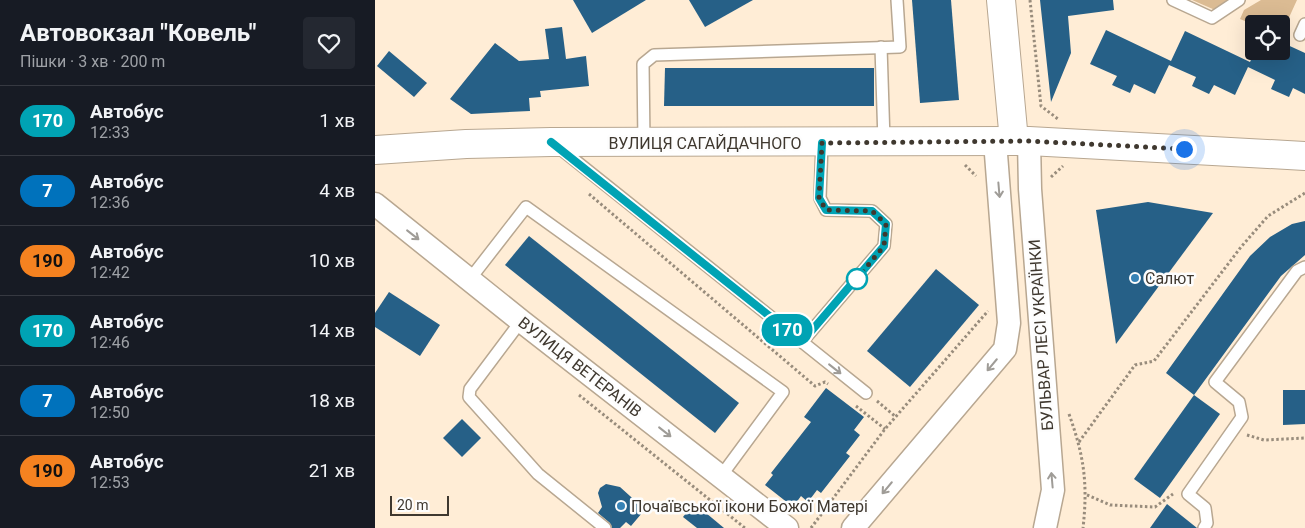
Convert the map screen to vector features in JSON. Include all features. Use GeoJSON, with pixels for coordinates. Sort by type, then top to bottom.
{"type":"FeatureCollection","features":[{"type":"Feature","properties":{"kind":"main road","name":"БУЛЬВАР ЛЕСІ УКРАЇНКИ"},"geometry":{"type":"LineString","coordinates":[[1001,0],[1013,141]]}},
{"type":"Feature","properties":{"kind":"main road","name":"ВУЛИЦЯ САГАЙДАЧНОГО"},"geometry":{"type":"LineString","coordinates":[[375,150],[457,144],[551,142],[884,143],[1013,141],[1305,156]]}},
{"type":"Feature","properties":{"kind":"street","name":"БУЛЬВАР ЛЕСІ УКРАЇНКИ"},"geometry":{"type":"LineString","coordinates":[[853,528],[1005,349],[1009,323],[1013,141]]}},
{"type":"Feature","properties":{"kind":"street","name":"БУЛЬВАР ЛЕСІ УКРАЇНКИ"},"geometry":{"type":"LineString","coordinates":[[1013,141],[1030,189],[1053,490],[1045,528]]}},
{"type":"Feature","properties":{"kind":"street","name":"ВУЛИЦЯ ВЕТЕРАНІВ"},"geometry":{"type":"LineString","coordinates":[[375,204],[521,321],[787,528]]}},
{"type":"Feature","properties":{"kind":"lane"},"geometry":{"type":"LineString","coordinates":[[643,143],[643,64],[654,55],[900,47],[897,0]]}},
{"type":"Feature","properties":{"kind":"lane"},"geometry":{"type":"LineString","coordinates":[[1173,0],[1212,18],[1239,0]]}},
{"type":"Feature","properties":{"kind":"lane"},"geometry":{"type":"LineString","coordinates":[[1300,35],[1305,24]]}},
{"type":"Feature","properties":{"kind":"lane"},"geometry":{"type":"LineString","coordinates":[[881,48],[884,143]]}},
{"type":"Feature","properties":{"kind":"lane"},"geometry":{"type":"LineString","coordinates":[[551,142],[866,393]]}},
{"type":"Feature","properties":{"kind":"lane"},"geometry":{"type":"LineString","coordinates":[[802,342],[884,246],[886,224],[872,211],[826,210],[819,198],[822,143]]}},
{"type":"Feature","properties":{"kind":"lane"},"geometry":{"type":"LineString","coordinates":[[470,280],[526,207],[783,392],[721,476]]}},
{"type":"Feature","properties":{"kind":"lane"},"geometry":{"type":"LineString","coordinates":[[1203,528],[1207,523],[1205,508],[1188,494],[1242,417],[1239,402],[1215,382],[1297,271],[1305,267]]}},
{"type":"Feature","properties":{"kind":"lane"},"geometry":{"type":"LineString","coordinates":[[521,321],[470,389],[469,397],[537,474],[605,528]]}},
{"type":"Feature","properties":{"kind":"path"},"geometry":{"type":"LineString","coordinates":[[962,163],[973,172],[978,181]]}},
{"type":"Feature","properties":{"kind":"path"},"geometry":{"type":"LineString","coordinates":[[584,189],[815,386],[825,382],[833,388]]}},
{"type":"Feature","properties":{"kind":"path"},"geometry":{"type":"LineString","coordinates":[[1079,442],[1135,365],[1154,361],[1241,247],[1268,216],[1305,192]]}},
{"type":"Feature","properties":{"kind":"path"},"geometry":{"type":"LineString","coordinates":[[811,528],[885,429],[988,312],[987,302]]}},
{"type":"Feature","properties":{"kind":"path"},"geometry":{"type":"LineString","coordinates":[[866,393],[896,417]]}},
{"type":"Feature","properties":{"kind":"path"},"geometry":{"type":"LineString","coordinates":[[855,405],[885,429]]}},
{"type":"Feature","properties":{"kind":"path"},"geometry":{"type":"LineString","coordinates":[[1236,426],[1249,437],[1264,440],[1305,438]]}},
{"type":"Feature","properties":{"kind":"path"},"geometry":{"type":"LineString","coordinates":[[1087,494],[1110,505],[1155,507],[1172,494],[1188,494]]}},
{"type":"Feature","properties":{"kind":"shaded area"},"geometry":{"type":"Polygon","coordinates":[[[1192,0],[1230,0],[1215,10],[1192,0]]]}},
{"type":"Feature","properties":{"kind":"shaded area"},"geometry":{"type":"Polygon","coordinates":[[[1261,0],[1297,0],[1290,15],[1245,15],[1245,21],[1240,19],[1244,10],[1261,0]]]}},
{"type":"Feature","properties":{"kind":"building"},"geometry":{"type":"Polygon","coordinates":[[[573,0],[646,0],[592,33],[573,0]]]}},
{"type":"Feature","properties":{"kind":"building"},"geometry":{"type":"Polygon","coordinates":[[[689,0],[753,0],[705,27],[689,0]]]}},
{"type":"Feature","properties":{"kind":"building"},"geometry":{"type":"Polygon","coordinates":[[[912,0],[951,0],[959,100],[920,103],[912,0]]]}},
{"type":"Feature","properties":{"kind":"building"},"geometry":{"type":"Polygon","coordinates":[[[1040,0],[1113,0],[1114,10],[1068,16],[1071,53],[1051,102],[1040,0]]]}},
{"type":"Feature","properties":{"kind":"building"},"geometry":{"type":"Polygon","coordinates":[[[562,27],[566,59],[586,56],[589,86],[540,91],[541,97],[529,98],[530,111],[471,114],[450,99],[495,43],[519,61],[549,59],[545,29],[562,27]]]}},
{"type":"Feature","properties":{"kind":"building"},"geometry":{"type":"Polygon","coordinates":[[[1106,30],[1171,61],[1185,31],[1250,62],[1251,60],[1290,60],[1290,46],[1305,53],[1305,94],[1293,88],[1289,97],[1271,89],[1275,80],[1248,67],[1235,95],[1214,85],[1209,94],[1192,86],[1196,77],[1169,65],[1155,94],[1134,84],[1130,93],[1112,85],[1117,76],[1090,64],[1106,30]]]}},
{"type":"Feature","properties":{"kind":"building"},"geometry":{"type":"Polygon","coordinates":[[[389,51],[427,83],[414,97],[377,66],[389,51]]]}},
{"type":"Feature","properties":{"kind":"building"},"geometry":{"type":"Polygon","coordinates":[[[665,68],[874,68],[874,106],[664,106],[665,68]]]}},
{"type":"Feature","properties":{"kind":"building","name":"Салют"},"geometry":{"type":"Polygon","coordinates":[[[1148,202],[1213,213],[1116,344],[1096,210],[1148,202]]]}},
{"type":"Feature","properties":{"kind":"building"},"geometry":{"type":"Polygon","coordinates":[[[1305,221],[1305,255],[1281,276],[1194,395],[1166,373],[1250,256],[1270,237],[1292,224],[1305,221]]]}},
{"type":"Feature","properties":{"kind":"building"},"geometry":{"type":"Polygon","coordinates":[[[529,236],[739,403],[715,433],[505,265],[529,236]]]}},
{"type":"Feature","properties":{"kind":"building"},"geometry":{"type":"Polygon","coordinates":[[[936,269],[979,305],[910,387],[867,351],[936,269]]]}},
{"type":"Feature","properties":{"kind":"building"},"geometry":{"type":"Polygon","coordinates":[[[389,292],[440,325],[420,356],[375,327],[375,313],[389,292]]]}},
{"type":"Feature","properties":{"kind":"building"},"geometry":{"type":"Polygon","coordinates":[[[826,388],[864,417],[854,430],[860,435],[846,453],[850,456],[821,493],[817,490],[808,502],[801,496],[793,507],[765,485],[773,475],[771,473],[811,422],[804,417],[826,388]]]}},
{"type":"Feature","properties":{"kind":"building"},"geometry":{"type":"Polygon","coordinates":[[[1283,390],[1305,390],[1305,424],[1283,425],[1283,390]]]}},
{"type":"Feature","properties":{"kind":"building"},"geometry":{"type":"Polygon","coordinates":[[[1194,395],[1220,414],[1160,498],[1134,479],[1194,395]]]}},
{"type":"Feature","properties":{"kind":"building"},"geometry":{"type":"Polygon","coordinates":[[[462,419],[481,438],[462,457],[443,438],[462,419]]]}},
{"type":"Feature","properties":{"kind":"building","name":"Почаївської ікони Божої Матері"},"geometry":{"type":"Polygon","coordinates":[[[606,484],[620,487],[640,505],[637,509],[642,513],[631,526],[626,522],[620,528],[612,528],[610,523],[598,513],[602,507],[598,493],[600,488],[606,484]]]}},
{"type":"Feature","properties":{"kind":"building"},"geometry":{"type":"Polygon","coordinates":[[[694,503],[724,528],[697,528],[683,517],[694,503]]]}},
{"type":"Feature","properties":{"kind":"building"},"geometry":{"type":"Polygon","coordinates":[[[1167,504],[1197,528],[1150,528],[1167,504]]]}},
{"type":"Feature","properties":{"kind":"bus line","name":"170"},"geometry":{"type":"LineString","coordinates":[[551,142],[802,342],[884,246],[886,224],[872,211],[826,210],[819,198],[822,143]]}},
{"type":"Feature","properties":{"kind":"place","name":"Салют"},"geometry":{"type":"Point","coordinates":[1135,278]}},
{"type":"Feature","properties":{"kind":"place","name":"Почаївської ікони Божої Матері"},"geometry":{"type":"Point","coordinates":[621,506]}},
{"type":"Feature","properties":{"kind":"route"},"geometry":{"type":"LineString","coordinates":[[857,279],[854,282],[884,246],[886,224],[872,211],[826,210],[819,198],[822,143],[1029,141],[1184,149]]}}]}
